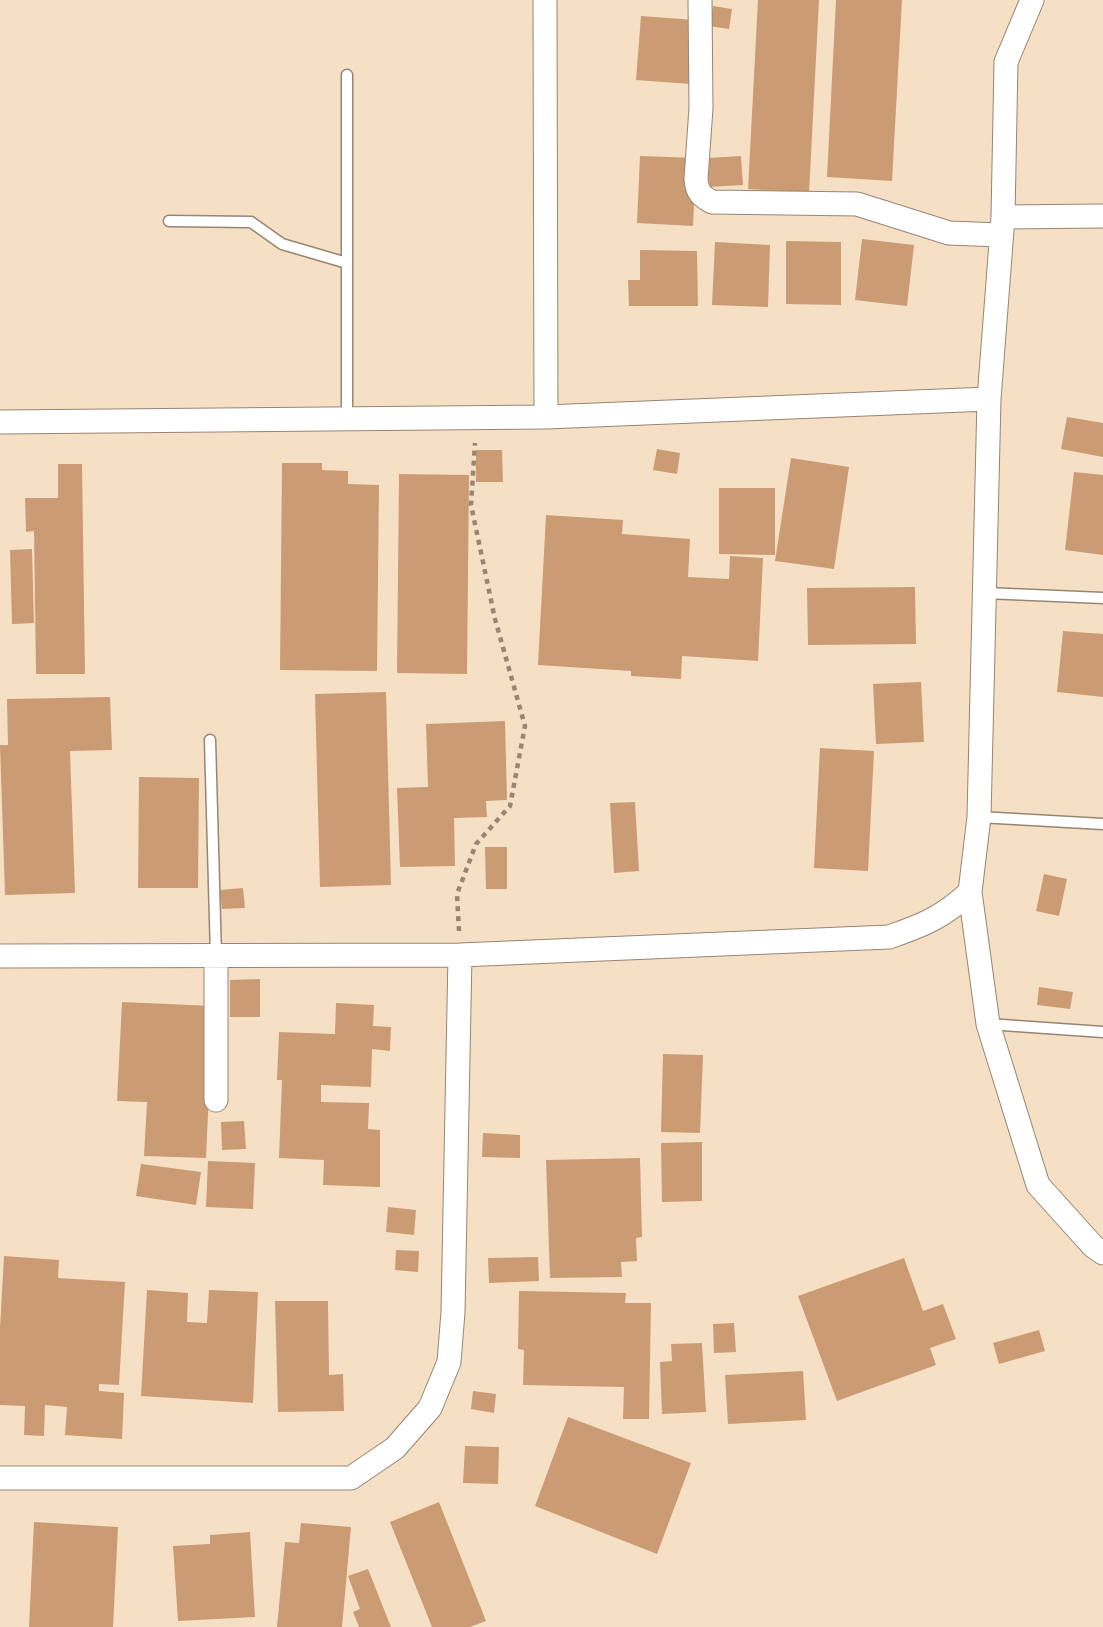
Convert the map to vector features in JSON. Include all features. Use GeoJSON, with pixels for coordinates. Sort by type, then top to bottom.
{"type":"FeatureCollection","features":[{"type":"Feature","properties":{"kind":"street"},"geometry":{"type":"LineString","coordinates":[[545,0],[546,417]]}},
{"type":"Feature","properties":{"kind":"street"},"geometry":{"type":"LineString","coordinates":[[700,0],[701,108],[696,179],[697,190],[712,202],[857,204],[949,233],[1103,216]]}},
{"type":"Feature","properties":{"kind":"street"},"geometry":{"type":"LineString","coordinates":[[1032,0],[1006,62],[1002,226],[989,400],[979,817],[970,892],[988,1024],[1038,1185],[1093,1246],[1103,1252]]}},
{"type":"Feature","properties":{"kind":"street"},"geometry":{"type":"LineString","coordinates":[[0,422],[546,417],[989,400]]}},
{"type":"Feature","properties":{"kind":"street"},"geometry":{"type":"LineString","coordinates":[[0,956],[460,956],[889,937],[950,911],[970,892]]}},
{"type":"Feature","properties":{"kind":"street"},"geometry":{"type":"LineString","coordinates":[[216,956],[216,1100]]}},
{"type":"Feature","properties":{"kind":"street"},"geometry":{"type":"LineString","coordinates":[[0,1478],[351,1478],[395,1448],[430,1408],[449,1362],[453,1312],[460,956]]}},
{"type":"Feature","properties":{"kind":"lane"},"geometry":{"type":"LineString","coordinates":[[347,75],[347,419]]}},
{"type":"Feature","properties":{"kind":"lane"},"geometry":{"type":"LineString","coordinates":[[169,221],[251,222],[282,244],[347,263]]}},
{"type":"Feature","properties":{"kind":"lane"},"geometry":{"type":"LineString","coordinates":[[985,593],[1103,598]]}},
{"type":"Feature","properties":{"kind":"lane"},"geometry":{"type":"LineString","coordinates":[[210,740],[216,956]]}},
{"type":"Feature","properties":{"kind":"lane"},"geometry":{"type":"LineString","coordinates":[[979,817],[1103,824]]}},
{"type":"Feature","properties":{"kind":"lane"},"geometry":{"type":"LineString","coordinates":[[988,1024],[1103,1032]]}},
{"type":"Feature","properties":{"kind":"path"},"geometry":{"type":"LineString","coordinates":[[460,956],[457,894],[476,844],[510,806],[525,726],[495,619],[471,505],[477,418]]}},
{"type":"Feature","properties":{"kind":"building"},"geometry":{"type":"Polygon","coordinates":[[[758,0],[819,0],[809,193],[748,189],[758,0]]]}},
{"type":"Feature","properties":{"kind":"building"},"geometry":{"type":"Polygon","coordinates":[[[836,0],[902,0],[892,181],[827,177],[836,0]]]}},
{"type":"Feature","properties":{"kind":"building"},"geometry":{"type":"Polygon","coordinates":[[[713,6],[732,9],[729,29],[709,26],[713,6]]]}},
{"type":"Feature","properties":{"kind":"building"},"geometry":{"type":"Polygon","coordinates":[[[641,16],[695,20],[690,84],[636,80],[641,16]]]}},
{"type":"Feature","properties":{"kind":"building"},"geometry":{"type":"Polygon","coordinates":[[[640,156],[696,158],[693,226],[637,223],[640,156]]]}},
{"type":"Feature","properties":{"kind":"building"},"geometry":{"type":"Polygon","coordinates":[[[741,156],[743,185],[709,187],[707,158],[741,156]]]}},
{"type":"Feature","properties":{"kind":"building"},"geometry":{"type":"Polygon","coordinates":[[[862,239],[914,245],[907,306],[855,300],[862,239]]]}},
{"type":"Feature","properties":{"kind":"building"},"geometry":{"type":"Polygon","coordinates":[[[786,241],[841,242],[841,305],[786,304],[786,241]]]}},
{"type":"Feature","properties":{"kind":"building"},"geometry":{"type":"Polygon","coordinates":[[[715,242],[770,245],[768,307],[712,305],[715,242]]]}},
{"type":"Feature","properties":{"kind":"building"},"geometry":{"type":"Polygon","coordinates":[[[640,250],[697,251],[698,306],[629,306],[628,280],[640,280],[640,250]]]}},
{"type":"Feature","properties":{"kind":"building"},"geometry":{"type":"Polygon","coordinates":[[[1067,417],[1103,423],[1103,457],[1061,449],[1067,417]]]}},
{"type":"Feature","properties":{"kind":"building"},"geometry":{"type":"Polygon","coordinates":[[[657,449],[680,453],[677,474],[653,470],[657,449]]]}},
{"type":"Feature","properties":{"kind":"building"},"geometry":{"type":"Polygon","coordinates":[[[476,450],[502,450],[503,482],[476,482],[476,450]]]}},
{"type":"Feature","properties":{"kind":"building"},"geometry":{"type":"Polygon","coordinates":[[[791,458],[849,467],[834,569],[775,561],[791,458]]]}},
{"type":"Feature","properties":{"kind":"building"},"geometry":{"type":"Polygon","coordinates":[[[282,463],[322,463],[322,470],[348,471],[348,484],[379,485],[377,671],[280,670],[282,463]]]}},
{"type":"Feature","properties":{"kind":"building"},"geometry":{"type":"Polygon","coordinates":[[[58,464],[82,464],[85,674],[36,674],[34,531],[26,532],[25,498],[58,498],[58,464]]]}},
{"type":"Feature","properties":{"kind":"building"},"geometry":{"type":"Polygon","coordinates":[[[1074,472],[1103,475],[1103,555],[1065,550],[1074,472]]]}},
{"type":"Feature","properties":{"kind":"building"},"geometry":{"type":"Polygon","coordinates":[[[399,474],[469,475],[467,674],[397,673],[399,474]]]}},
{"type":"Feature","properties":{"kind":"building"},"geometry":{"type":"Polygon","coordinates":[[[719,488],[775,488],[775,555],[719,554],[719,488]]]}},
{"type":"Feature","properties":{"kind":"building"},"geometry":{"type":"Polygon","coordinates":[[[546,515],[623,520],[622,534],[690,539],[688,577],[729,579],[730,556],[763,558],[758,661],[682,656],[681,679],[631,676],[631,671],[538,665],[546,515]]]}},
{"type":"Feature","properties":{"kind":"building"},"geometry":{"type":"Polygon","coordinates":[[[32,549],[34,623],[12,624],[10,550],[32,549]]]}},
{"type":"Feature","properties":{"kind":"building"},"geometry":{"type":"Polygon","coordinates":[[[915,587],[916,644],[808,645],[807,588],[915,587]]]}},
{"type":"Feature","properties":{"kind":"building"},"geometry":{"type":"Polygon","coordinates":[[[1063,631],[1103,634],[1103,697],[1057,692],[1063,631]]]}},
{"type":"Feature","properties":{"kind":"building"},"geometry":{"type":"Polygon","coordinates":[[[921,682],[924,742],[876,744],[873,684],[921,682]]]}},
{"type":"Feature","properties":{"kind":"building"},"geometry":{"type":"Polygon","coordinates":[[[386,692],[391,885],[320,887],[315,694],[386,692]]]}},
{"type":"Feature","properties":{"kind":"building"},"geometry":{"type":"Polygon","coordinates":[[[110,697],[112,750],[70,751],[75,893],[5,895],[0,745],[8,745],[7,699],[110,697]]]}},
{"type":"Feature","properties":{"kind":"building"},"geometry":{"type":"Polygon","coordinates":[[[505,721],[507,800],[486,801],[487,817],[454,818],[455,866],[400,867],[397,788],[428,787],[426,724],[505,721]]]}},
{"type":"Feature","properties":{"kind":"building"},"geometry":{"type":"Polygon","coordinates":[[[820,748],[874,751],[868,871],[814,868],[820,748]]]}},
{"type":"Feature","properties":{"kind":"building"},"geometry":{"type":"Polygon","coordinates":[[[139,777],[199,778],[198,888],[138,888],[139,777]]]}},
{"type":"Feature","properties":{"kind":"building"},"geometry":{"type":"Polygon","coordinates":[[[635,802],[639,871],[614,873],[610,803],[635,802]]]}},
{"type":"Feature","properties":{"kind":"building"},"geometry":{"type":"Polygon","coordinates":[[[485,847],[507,847],[507,889],[486,889],[485,847]]]}},
{"type":"Feature","properties":{"kind":"building"},"geometry":{"type":"Polygon","coordinates":[[[1044,874],[1067,879],[1059,916],[1036,911],[1044,874]]]}},
{"type":"Feature","properties":{"kind":"building"},"geometry":{"type":"Polygon","coordinates":[[[243,888],[245,908],[222,909],[220,890],[243,888]]]}},
{"type":"Feature","properties":{"kind":"building"},"geometry":{"type":"Polygon","coordinates":[[[260,979],[260,1017],[230,1017],[230,980],[260,979]]]}},
{"type":"Feature","properties":{"kind":"building"},"geometry":{"type":"Polygon","coordinates":[[[1039,987],[1073,992],[1070,1009],[1037,1005],[1039,987]]]}},
{"type":"Feature","properties":{"kind":"building"},"geometry":{"type":"Polygon","coordinates":[[[122,1002],[213,1006],[206,1158],[144,1156],[147,1102],[117,1101],[122,1002]]]}},
{"type":"Feature","properties":{"kind":"building"},"geometry":{"type":"Polygon","coordinates":[[[336,1003],[374,1005],[373,1026],[391,1027],[390,1051],[372,1049],[371,1087],[321,1085],[321,1102],[369,1103],[368,1129],[380,1130],[380,1187],[323,1185],[324,1160],[279,1158],[282,1080],[277,1080],[279,1032],[335,1034],[336,1003]]]}},
{"type":"Feature","properties":{"kind":"building"},"geometry":{"type":"Polygon","coordinates":[[[663,1054],[703,1055],[700,1133],[661,1132],[663,1054]]]}},
{"type":"Feature","properties":{"kind":"building"},"geometry":{"type":"Polygon","coordinates":[[[244,1121],[246,1149],[222,1150],[221,1122],[244,1121]]]}},
{"type":"Feature","properties":{"kind":"building"},"geometry":{"type":"Polygon","coordinates":[[[483,1133],[520,1135],[520,1158],[482,1157],[483,1133]]]}},
{"type":"Feature","properties":{"kind":"building"},"geometry":{"type":"Polygon","coordinates":[[[702,1142],[702,1201],[662,1202],[661,1143],[702,1142]]]}},
{"type":"Feature","properties":{"kind":"building"},"geometry":{"type":"Polygon","coordinates":[[[640,1158],[642,1237],[636,1238],[637,1261],[621,1262],[622,1277],[550,1278],[546,1160],[640,1158]]]}},
{"type":"Feature","properties":{"kind":"building"},"geometry":{"type":"Polygon","coordinates":[[[208,1161],[255,1163],[253,1209],[206,1207],[208,1161]]]}},
{"type":"Feature","properties":{"kind":"building"},"geometry":{"type":"Polygon","coordinates":[[[141,1164],[201,1172],[196,1205],[136,1196],[141,1164]]]}},
{"type":"Feature","properties":{"kind":"building"},"geometry":{"type":"Polygon","coordinates":[[[388,1207],[416,1210],[414,1235],[386,1232],[388,1207]]]}},
{"type":"Feature","properties":{"kind":"building"},"geometry":{"type":"Polygon","coordinates":[[[396,1250],[419,1251],[418,1272],[395,1270],[396,1250]]]}},
{"type":"Feature","properties":{"kind":"building"},"geometry":{"type":"Polygon","coordinates":[[[4,1256],[59,1260],[58,1278],[125,1282],[119,1385],[99,1384],[99,1391],[124,1393],[122,1439],[65,1435],[67,1407],[45,1405],[44,1436],[24,1435],[25,1406],[0,1405],[4,1256]]]}},
{"type":"Feature","properties":{"kind":"building"},"geometry":{"type":"Polygon","coordinates":[[[538,1257],[539,1281],[489,1283],[488,1258],[538,1257]]]}},
{"type":"Feature","properties":{"kind":"building"},"geometry":{"type":"Polygon","coordinates":[[[904,1258],[923,1311],[943,1304],[956,1339],[930,1348],[936,1365],[837,1401],[798,1296],[904,1258]]]}},
{"type":"Feature","properties":{"kind":"building"},"geometry":{"type":"Polygon","coordinates":[[[147,1290],[188,1293],[187,1322],[207,1323],[209,1290],[258,1292],[253,1403],[141,1396],[147,1290]]]}},
{"type":"Feature","properties":{"kind":"building"},"geometry":{"type":"Polygon","coordinates":[[[519,1291],[626,1293],[625,1303],[651,1303],[649,1419],[623,1419],[624,1387],[523,1385],[524,1350],[518,1349],[519,1291]]]}},
{"type":"Feature","properties":{"kind":"building"},"geometry":{"type":"Polygon","coordinates":[[[275,1301],[328,1301],[329,1375],[343,1374],[344,1411],[278,1412],[275,1301]]]}},
{"type":"Feature","properties":{"kind":"building"},"geometry":{"type":"Polygon","coordinates":[[[734,1323],[736,1352],[714,1353],[713,1324],[734,1323]]]}},
{"type":"Feature","properties":{"kind":"building"},"geometry":{"type":"Polygon","coordinates":[[[1039,1330],[1045,1351],[999,1364],[993,1343],[1039,1330]]]}},
{"type":"Feature","properties":{"kind":"building"},"geometry":{"type":"Polygon","coordinates":[[[702,1343],[706,1412],[662,1414],[660,1362],[672,1361],[671,1344],[702,1343]]]}},
{"type":"Feature","properties":{"kind":"building"},"geometry":{"type":"Polygon","coordinates":[[[803,1371],[806,1420],[728,1424],[725,1375],[803,1371]]]}},
{"type":"Feature","properties":{"kind":"building"},"geometry":{"type":"Polygon","coordinates":[[[473,1391],[496,1394],[494,1413],[471,1409],[473,1391]]]}},
{"type":"Feature","properties":{"kind":"building"},"geometry":{"type":"Polygon","coordinates":[[[568,1417],[691,1463],[657,1554],[535,1506],[568,1417]]]}},
{"type":"Feature","properties":{"kind":"building"},"geometry":{"type":"Polygon","coordinates":[[[465,1446],[499,1447],[498,1484],[463,1483],[465,1446]]]}},
{"type":"Feature","properties":{"kind":"building"},"geometry":{"type":"Polygon","coordinates":[[[439,1502],[486,1621],[470,1627],[432,1627],[390,1522],[439,1502]]]}},
{"type":"Feature","properties":{"kind":"building"},"geometry":{"type":"Polygon","coordinates":[[[34,1522],[118,1527],[113,1627],[29,1627],[34,1522]]]}},
{"type":"Feature","properties":{"kind":"building"},"geometry":{"type":"Polygon","coordinates":[[[301,1523],[351,1527],[342,1627],[277,1627],[285,1542],[299,1543],[301,1523]]]}},
{"type":"Feature","properties":{"kind":"building"},"geometry":{"type":"Polygon","coordinates":[[[250,1532],[255,1617],[178,1621],[173,1546],[210,1544],[210,1535],[250,1532]]]}},
{"type":"Feature","properties":{"kind":"building"},"geometry":{"type":"Polygon","coordinates":[[[368,1569],[391,1627],[359,1627],[353,1612],[360,1609],[348,1576],[368,1569]]]}}]}
